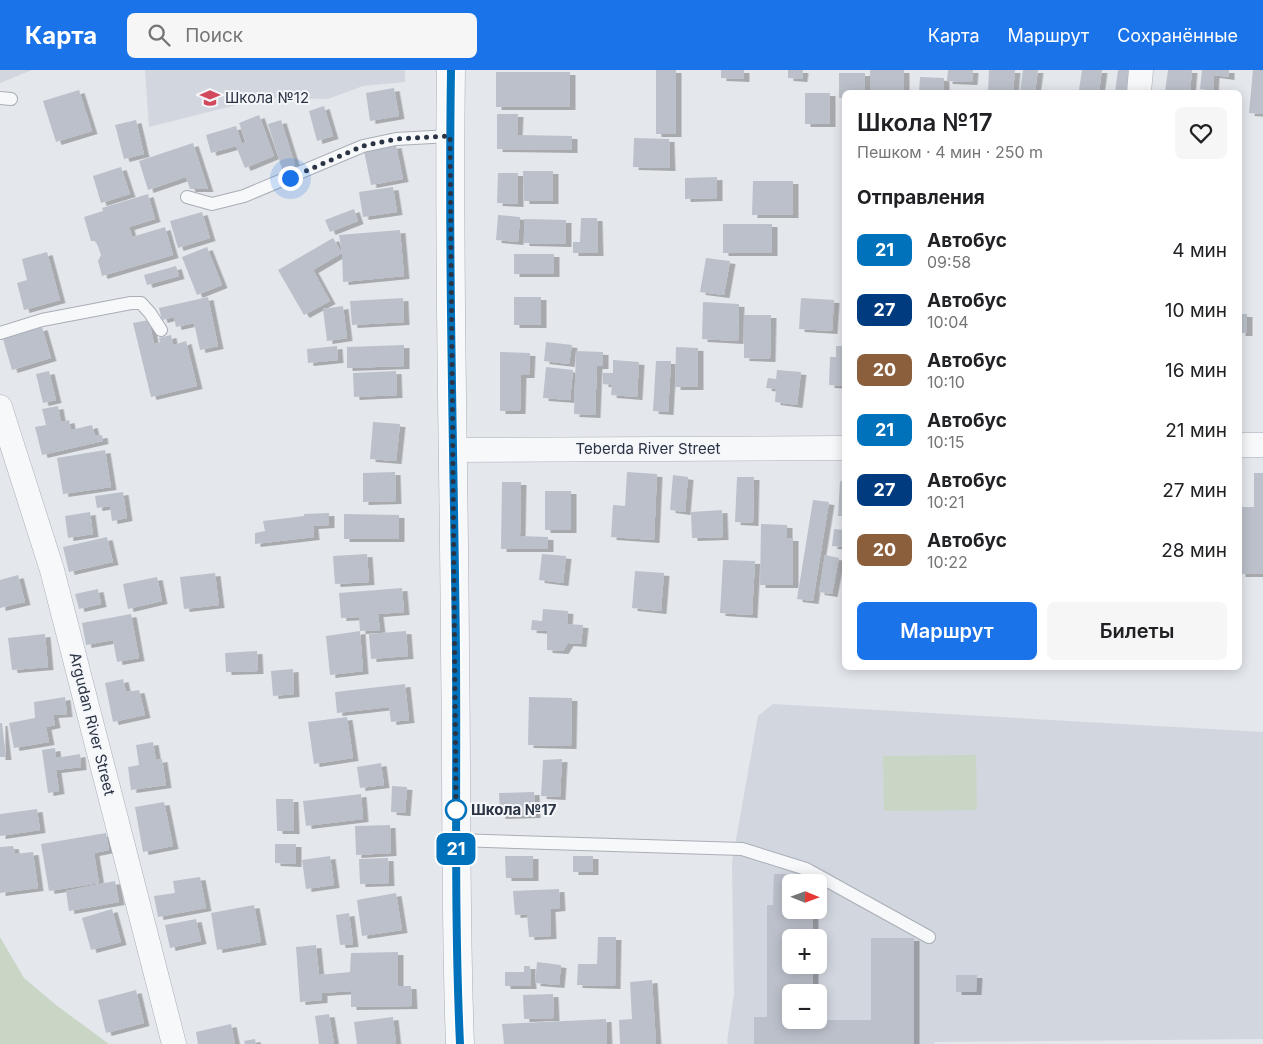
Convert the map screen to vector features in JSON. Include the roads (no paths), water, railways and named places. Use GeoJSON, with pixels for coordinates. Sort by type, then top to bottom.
{"type":"FeatureCollection","features":[{"type":"Feature","properties":{"kind":"street"},"geometry":{"type":"LineString","coordinates":[[451,70],[452,450],[460,1044]]}},
{"type":"Feature","properties":{"kind":"street"},"geometry":{"type":"LineString","coordinates":[[1139,90],[1141,70]]}},
{"type":"Feature","properties":{"kind":"street","name":"Argudan River Street"},"geometry":{"type":"LineString","coordinates":[[0,407],[52,570],[174,1044]]}},
{"type":"Feature","properties":{"kind":"street"},"geometry":{"type":"LineString","coordinates":[[1242,445],[1263,445]]}},
{"type":"Feature","properties":{"kind":"street","name":"Teberda River Street"},"geometry":{"type":"LineString","coordinates":[[452,450],[842,448]]}},
{"type":"Feature","properties":{"kind":"lane"},"geometry":{"type":"LineString","coordinates":[[187,197],[212,204],[244,196],[363,146],[396,139],[450,136]]}},
{"type":"Feature","properties":{"kind":"lane"},"geometry":{"type":"LineString","coordinates":[[0,333],[42,320],[131,303],[141,303],[150,312],[161,330]]}},
{"type":"Feature","properties":{"kind":"lane"},"geometry":{"type":"LineString","coordinates":[[456,840],[742,848],[806,869],[929,937]]}},
{"type":"Feature","properties":{"kind":"place","name":"Школа №12"},"geometry":{"type":"Point","coordinates":[210,98]}},
{"type":"Feature","properties":{"kind":"place","name":"Школа №17"},"geometry":{"type":"Point","coordinates":[456,810]}}]}
